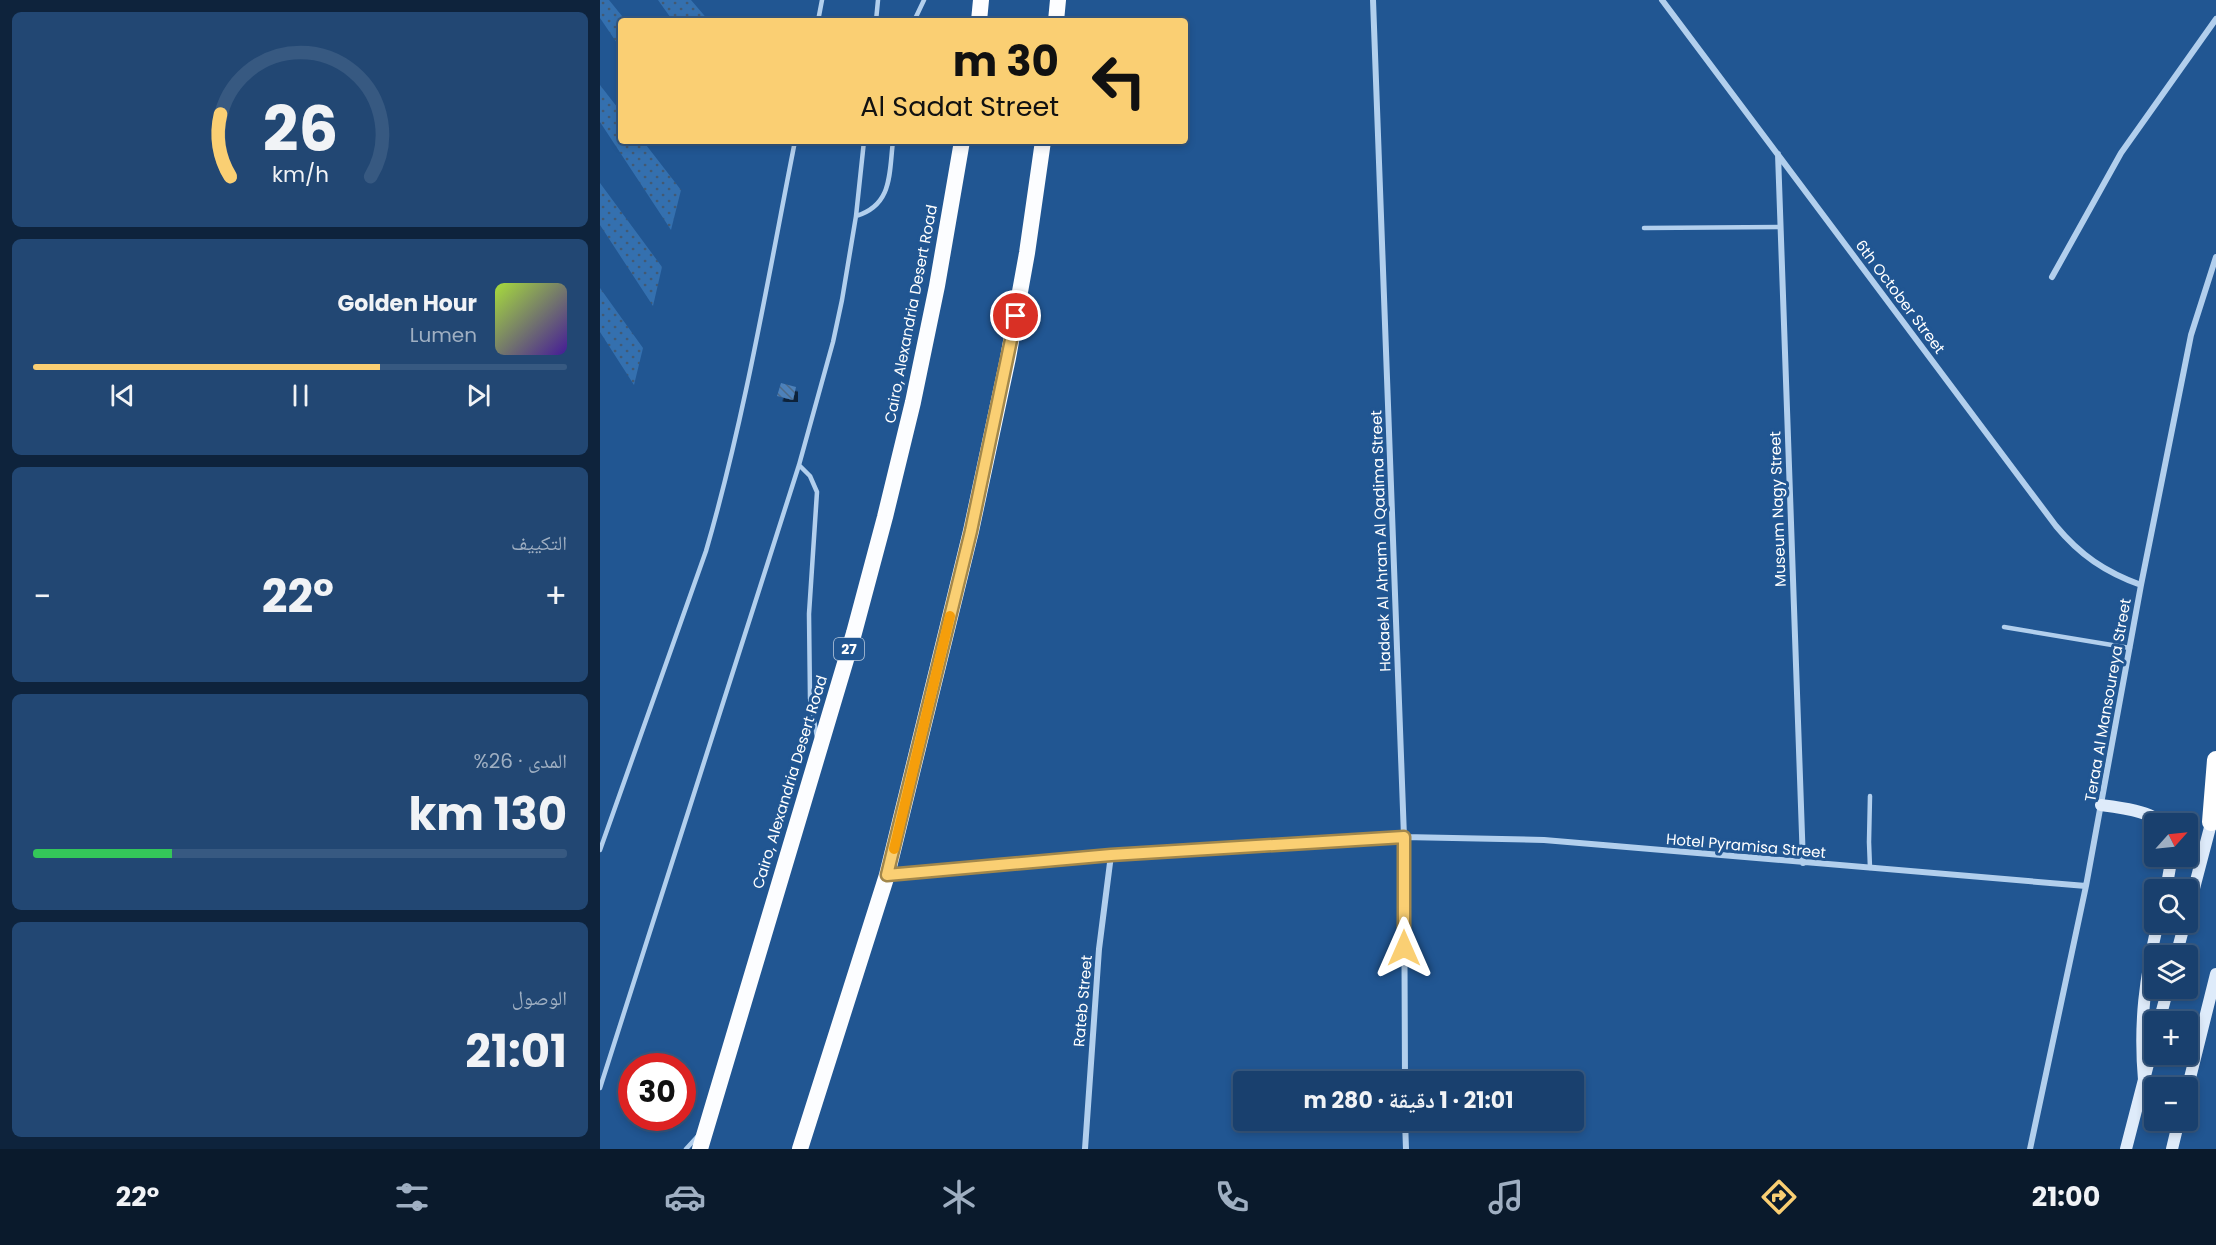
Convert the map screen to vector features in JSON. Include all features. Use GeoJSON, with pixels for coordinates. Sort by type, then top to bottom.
{"type":"FeatureCollection","features":[{"type":"Feature","properties":{"kind":"highway"},"geometry":{"type":"LineString","coordinates":[[979,18],[981,0]]}},
{"type":"Feature","properties":{"kind":"highway"},"geometry":{"type":"LineString","coordinates":[[1056,18],[1058,0]]}},
{"type":"Feature","properties":{"kind":"highway","name":"Cairo, Alexandria Desert Road"},"geometry":{"type":"LineString","coordinates":[[700,1149],[854,633],[885,518],[937,286],[961,144]]}},
{"type":"Feature","properties":{"kind":"highway"},"geometry":{"type":"LineString","coordinates":[[800,1149],[887,875],[971,531],[1008,358],[1027,253],[1043,144]]}},
{"type":"Feature","properties":{"kind":"highway"},"geometry":{"type":"LineString","coordinates":[[2214,814],[2216,760]]}},
{"type":"Feature","properties":{"kind":"main road"},"geometry":{"type":"LineString","coordinates":[[2101,805],[2144,814]]}},
{"type":"Feature","properties":{"kind":"main road"},"geometry":{"type":"LineString","coordinates":[[2197,879],[2214,814]]}},
{"type":"Feature","properties":{"kind":"main road"},"geometry":{"type":"LineString","coordinates":[[2126,1149],[2144,1080],[2141,1018],[2148,962],[2155,933]]}},
{"type":"Feature","properties":{"kind":"main road"},"geometry":{"type":"LineString","coordinates":[[2190,1077],[2216,974]]}},
{"type":"Feature","properties":{"kind":"main road"},"geometry":{"type":"LineString","coordinates":[[2172,1149],[2176,1131]]}},
{"type":"Feature","properties":{"kind":"street","name":"Hadaek Al Ahram Al Qadima Street"},"geometry":{"type":"LineString","coordinates":[[1373,0],[1404,837],[1405,1071]]}},
{"type":"Feature","properties":{"kind":"street","name":"6th October Street"},"geometry":{"type":"LineString","coordinates":[[1662,0],[2062,534],[2083,555],[2100,567],[2141,585]]}},
{"type":"Feature","properties":{"kind":"street"},"geometry":{"type":"LineString","coordinates":[[2052,277],[2121,153],[2216,19]]}},
{"type":"Feature","properties":{"kind":"street","name":"Museum Nagy Street"},"geometry":{"type":"LineString","coordinates":[[1778,154],[1803,863]]}},
{"type":"Feature","properties":{"kind":"street","name":"Teraa Al Mansoureya Street"},"geometry":{"type":"LineString","coordinates":[[2030,1149],[2086,886],[2141,585],[2191,335],[2216,257]]}},
{"type":"Feature","properties":{"kind":"street","name":"Hotel Pyramisa Street"},"geometry":{"type":"LineString","coordinates":[[887,875],[1111,855],[1404,837],[1544,840],[2086,886]]}},
{"type":"Feature","properties":{"kind":"street","name":"Rateb Street"},"geometry":{"type":"LineString","coordinates":[[1085,1149],[1099,950],[1111,855]]}},
{"type":"Feature","properties":{"kind":"street"},"geometry":{"type":"LineString","coordinates":[[1406,1131],[1406,1149]]}},
{"type":"Feature","properties":{"kind":"lane"},"geometry":{"type":"LineString","coordinates":[[819,18],[822,0]]}},
{"type":"Feature","properties":{"kind":"lane"},"geometry":{"type":"LineString","coordinates":[[876,18],[878,0]]}},
{"type":"Feature","properties":{"kind":"lane"},"geometry":{"type":"LineString","coordinates":[[915,18],[924,0]]}},
{"type":"Feature","properties":{"kind":"lane"},"geometry":{"type":"LineString","coordinates":[[600,850],[706,551],[731,459],[794,144]]}},
{"type":"Feature","properties":{"kind":"lane"},"geometry":{"type":"LineString","coordinates":[[600,1088],[799,465],[833,342],[856,216],[864,144]]}},
{"type":"Feature","properties":{"kind":"lane"},"geometry":{"type":"LineString","coordinates":[[856,216],[878,205],[885,195],[893,144]]}},
{"type":"Feature","properties":{"kind":"lane"},"geometry":{"type":"LineString","coordinates":[[1644,228],[1780,227]]}},
{"type":"Feature","properties":{"kind":"lane"},"geometry":{"type":"LineString","coordinates":[[799,465],[810,476],[817,492],[808,614],[810,698],[819,746]]}},
{"type":"Feature","properties":{"kind":"lane"},"geometry":{"type":"LineString","coordinates":[[2004,627],[2130,648]]}},
{"type":"Feature","properties":{"kind":"lane"},"geometry":{"type":"LineString","coordinates":[[1870,796],[1870,868]]}},
{"type":"Feature","properties":{"kind":"lane"},"geometry":{"type":"LineString","coordinates":[[686,1149],[707,1126]]}},
{"type":"Feature","properties":{"kind":"shaded area"},"geometry":{"type":"Polygon","coordinates":[[[600,0],[609,0],[624,18],[618,18],[618,45],[600,18],[600,0]]]}},
{"type":"Feature","properties":{"kind":"shaded area"},"geometry":{"type":"Polygon","coordinates":[[[658,0],[691,0],[706,18],[671,18],[658,0]]]}},
{"type":"Feature","properties":{"kind":"shaded area"},"geometry":{"type":"Polygon","coordinates":[[[600,85],[618,108],[618,144],[645,144],[681,190],[671,230],[600,122],[600,85]]]}},
{"type":"Feature","properties":{"kind":"shaded area"},"geometry":{"type":"Polygon","coordinates":[[[600,183],[662,267],[653,306],[600,225],[600,183]]]}},
{"type":"Feature","properties":{"kind":"shaded area"},"geometry":{"type":"Polygon","coordinates":[[[600,288],[643,348],[634,385],[600,332],[600,288]]]}},
{"type":"Feature","properties":{"kind":"building"},"geometry":{"type":"Polygon","coordinates":[[[781,383],[796,387],[793,400],[777,396],[781,383]]]}},
{"type":"Feature","properties":{"kind":"slow traffic"},"geometry":{"type":"LineString","coordinates":[[894,849],[950,616]]}},
{"type":"Feature","properties":{"kind":"route"},"geometry":{"type":"LineString","coordinates":[[1016,316],[971,531],[887,875],[1111,855],[1404,837],[1404,948]]}}]}
